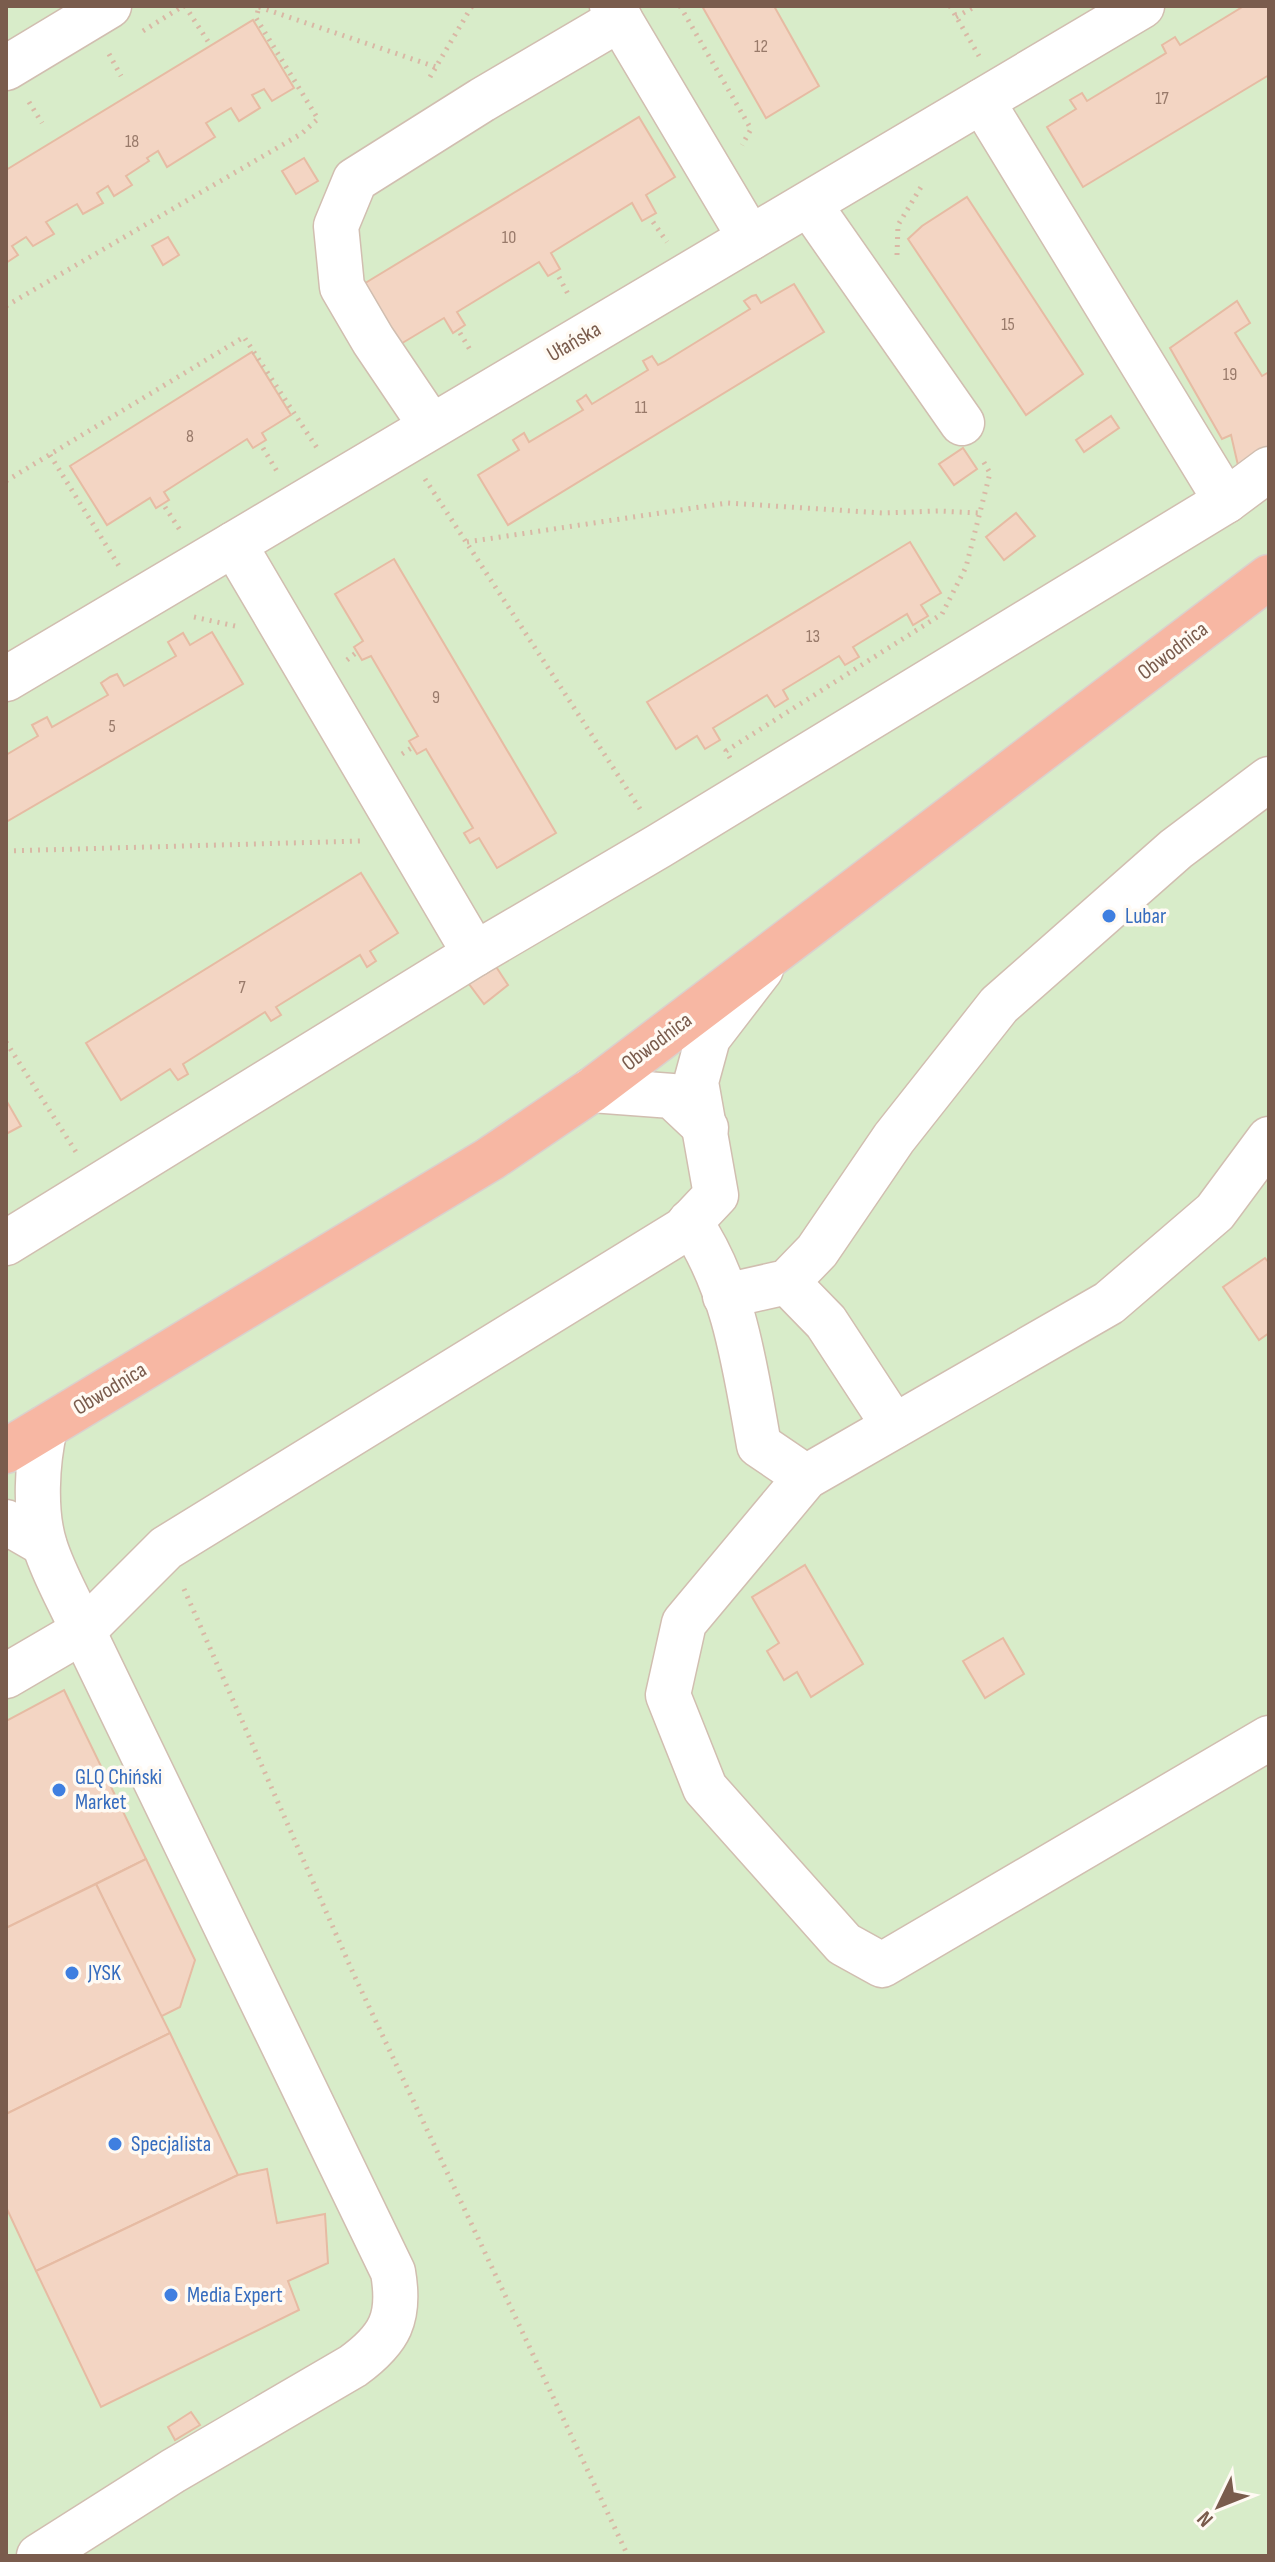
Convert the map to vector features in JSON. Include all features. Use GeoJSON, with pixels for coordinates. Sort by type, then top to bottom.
{"type":"FeatureCollection","features":[{"type":"Feature","properties":{"kind":"highway","name":"Obwodnica"},"geometry":{"type":"LineString","coordinates":[[6,1451],[490,1159],[592,1090],[1269,577]]}},
{"type":"Feature","properties":{"kind":"street"},"geometry":{"type":"LineString","coordinates":[[6,68],[109,6]]}},
{"type":"Feature","properties":{"kind":"street","name":"Ułańska"},"geometry":{"type":"LineString","coordinates":[[6,679],[809,204],[983,84],[1142,6]]}},
{"type":"Feature","properties":{"kind":"street"},"geometry":{"type":"LineString","coordinates":[[431,426],[373,340],[342,287],[336,226],[355,180],[616,12],[750,238]]}},
{"type":"Feature","properties":{"kind":"street"},"geometry":{"type":"LineString","coordinates":[[983,84],[1226,501]]}},
{"type":"Feature","properties":{"kind":"street"},"geometry":{"type":"LineString","coordinates":[[809,204],[962,423]]}},
{"type":"Feature","properties":{"kind":"street"},"geometry":{"type":"LineString","coordinates":[[6,1243],[475,954],[1226,501],[1269,469]]}},
{"type":"Feature","properties":{"kind":"street"},"geometry":{"type":"LineString","coordinates":[[234,544],[475,954]]}},
{"type":"Feature","properties":{"kind":"street"},"geometry":{"type":"LineString","coordinates":[[725,1296],[787,1282],[817,1251],[894,1138],[999,1005],[1176,849],[1269,779]]}},
{"type":"Feature","properties":{"kind":"street"},"geometry":{"type":"LineString","coordinates":[[6,1676],[83,1631],[166,1548],[683,1230],[716,1195],[696,1082],[708,1038],[770,958]]}},
{"type":"Feature","properties":{"kind":"street"},"geometry":{"type":"LineString","coordinates":[[592,1090],[672,1096],[706,1128]]}},
{"type":"Feature","properties":{"kind":"street"},"geometry":{"type":"LineString","coordinates":[[1269,1139],[1215,1212],[1109,1303],[806,1477],[684,1623],[668,1695],[705,1788],[844,1944],[882,1965],[1269,1738]]}},
{"type":"Feature","properties":{"kind":"street"},"geometry":{"type":"LineString","coordinates":[[690,1222],[709,1251],[739,1334],[759,1445],[806,1477]]}},
{"type":"Feature","properties":{"kind":"street"},"geometry":{"type":"LineString","coordinates":[[787,1282],[826,1322],[894,1426]]}},
{"type":"Feature","properties":{"kind":"street"},"geometry":{"type":"LineString","coordinates":[[39,2556],[173,2471],[353,2366],[370,2353],[384,2336],[397,2304],[393,2272],[83,1631],[44,1544],[38,1493],[45,1428]]}},
{"type":"Feature","properties":{"kind":"street"},"geometry":{"type":"LineString","coordinates":[[6,1522],[44,1544]]}},
{"type":"Feature","properties":{"kind":"path"},"geometry":{"type":"LineString","coordinates":[[185,6],[211,46]]}},
{"type":"Feature","properties":{"kind":"path"},"geometry":{"type":"LineString","coordinates":[[430,77],[472,6]]}},
{"type":"Feature","properties":{"kind":"path"},"geometry":{"type":"LineString","coordinates":[[680,6],[751,129],[729,171],[716,181]]}},
{"type":"Feature","properties":{"kind":"path"},"geometry":{"type":"LineString","coordinates":[[950,6],[983,84]]}},
{"type":"Feature","properties":{"kind":"path"},"geometry":{"type":"LineString","coordinates":[[956,17],[976,6]]}},
{"type":"Feature","properties":{"kind":"path"},"geometry":{"type":"LineString","coordinates":[[6,306],[301,134],[318,119],[256,18],[262,7],[436,67]]}},
{"type":"Feature","properties":{"kind":"path"},"geometry":{"type":"LineString","coordinates":[[897,265],[898,225],[928,176]]}},
{"type":"Feature","properties":{"kind":"path"},"geometry":{"type":"LineString","coordinates":[[460,333],[474,356]]}},
{"type":"Feature","properties":{"kind":"path"},"geometry":{"type":"LineString","coordinates":[[6,481],[244,337],[325,460]]}},
{"type":"Feature","properties":{"kind":"path"},"geometry":{"type":"LineString","coordinates":[[726,751],[942,614],[966,567],[990,473],[962,423]]}},
{"type":"Feature","properties":{"kind":"path"},"geometry":{"type":"LineString","coordinates":[[263,448],[284,484]]}},
{"type":"Feature","properties":{"kind":"path"},"geometry":{"type":"LineString","coordinates":[[50,455],[126,578]]}},
{"type":"Feature","properties":{"kind":"path"},"geometry":{"type":"LineString","coordinates":[[424,477],[662,844]]}},
{"type":"Feature","properties":{"kind":"path"},"geometry":{"type":"LineString","coordinates":[[467,542],[727,503],[883,513],[980,513]]}},
{"type":"Feature","properties":{"kind":"path"},"geometry":{"type":"LineString","coordinates":[[165,507],[187,541]]}},
{"type":"Feature","properties":{"kind":"path"},"geometry":{"type":"LineString","coordinates":[[782,707],[786,714]]}},
{"type":"Feature","properties":{"kind":"path"},"geometry":{"type":"LineString","coordinates":[[6,851],[406,840]]}},
{"type":"Feature","properties":{"kind":"path"},"geometry":{"type":"LineString","coordinates":[[6,1042],[97,1187]]}},
{"type":"Feature","properties":{"kind":"path"},"geometry":{"type":"LineString","coordinates":[[166,1548],[354,1975],[628,2556]]}},
{"type":"Feature","properties":{"kind":"green space"},"geometry":{"type":"Polygon","coordinates":[[[6,6],[1269,6],[1269,2556],[6,2556],[6,6]]]}},
{"type":"Feature","properties":{"kind":"building"},"geometry":{"type":"Polygon","coordinates":[[[702,6],[774,6],[819,86],[766,118],[702,6]]]}},
{"type":"Feature","properties":{"kind":"building"},"geometry":{"type":"Polygon","coordinates":[[[1244,6],[1269,6],[1269,75],[1083,187],[1047,127],[1076,109],[1070,100],[1082,93],[1087,101],[1166,53],[1162,45],[1175,37],[1180,45],[1244,6]]]}},
{"type":"Feature","properties":{"kind":"building"},"geometry":{"type":"Polygon","coordinates":[[[253,20],[294,88],[272,101],[264,89],[252,95],[260,108],[239,121],[231,108],[206,123],[215,137],[167,167],[158,151],[126,176],[132,185],[114,196],[108,186],[97,193],[103,203],[83,214],[77,204],[46,222],[54,234],[33,246],[26,237],[12,246],[18,255],[6,263],[6,170],[253,20]]]}},
{"type":"Feature","properties":{"kind":"building"},"geometry":{"type":"Polygon","coordinates":[[[639,117],[675,177],[646,195],[656,213],[642,221],[632,203],[551,253],[560,269],[548,276],[539,262],[457,312],[465,325],[453,333],[444,318],[399,345],[362,285],[639,117]]]}},
{"type":"Feature","properties":{"kind":"building"},"geometry":{"type":"Polygon","coordinates":[[[304,158],[318,181],[296,194],[282,171],[304,158]]]}},
{"type":"Feature","properties":{"kind":"building"},"geometry":{"type":"Polygon","coordinates":[[[967,197],[1083,374],[1026,415],[908,239],[922,226],[967,197]]]}},
{"type":"Feature","properties":{"kind":"building"},"geometry":{"type":"Polygon","coordinates":[[[168,237],[179,255],[163,265],[152,246],[168,237]]]}},
{"type":"Feature","properties":{"kind":"building"},"geometry":{"type":"Polygon","coordinates":[[[794,284],[824,332],[508,525],[478,475],[519,450],[513,440],[524,433],[529,442],[583,410],[577,401],[586,395],[592,404],[648,370],[643,361],[652,356],[658,365],[664,362],[750,309],[744,301],[752,296],[756,295],[761,303],[794,284]]]}},
{"type":"Feature","properties":{"kind":"building"},"geometry":{"type":"Polygon","coordinates":[[[1237,301],[1250,323],[1235,333],[1262,376],[1269,372],[1269,449],[1240,474],[1231,435],[1222,439],[1170,348],[1237,301]]]}},
{"type":"Feature","properties":{"kind":"building"},"geometry":{"type":"Polygon","coordinates":[[[252,352],[291,415],[262,433],[266,440],[253,448],[247,439],[164,492],[169,500],[156,508],[150,498],[107,525],[70,466],[252,352]]]}},
{"type":"Feature","properties":{"kind":"building"},"geometry":{"type":"Polygon","coordinates":[[[1111,416],[1119,428],[1084,452],[1076,440],[1111,416]]]}},
{"type":"Feature","properties":{"kind":"building"},"geometry":{"type":"Polygon","coordinates":[[[963,448],[977,469],[954,485],[939,464],[963,448]]]}},
{"type":"Feature","properties":{"kind":"building"},"geometry":{"type":"Polygon","coordinates":[[[1016,513],[1035,536],[1004,560],[986,537],[1016,513]]]}},
{"type":"Feature","properties":{"kind":"building"},"geometry":{"type":"Polygon","coordinates":[[[910,542],[941,593],[921,605],[928,616],[913,625],[907,614],[853,647],[859,657],[845,665],[839,656],[783,690],[788,699],[775,707],[767,695],[713,728],[720,740],[705,749],[697,736],[676,749],[647,702],[910,542]]]}},
{"type":"Feature","properties":{"kind":"building"},"geometry":{"type":"Polygon","coordinates":[[[394,559],[556,833],[497,868],[479,838],[470,843],[464,833],[473,828],[426,749],[417,754],[409,741],[418,736],[371,656],[362,660],[354,647],[363,641],[335,594],[394,559]]]}},
{"type":"Feature","properties":{"kind":"building"},"geometry":{"type":"Polygon","coordinates":[[[212,632],[243,684],[6,822],[6,755],[38,736],[32,725],[47,717],[52,727],[108,695],[101,683],[110,677],[117,674],[124,686],[176,656],[168,642],[183,633],[190,645],[212,632]]]}},
{"type":"Feature","properties":{"kind":"building"},"geometry":{"type":"Polygon","coordinates":[[[361,873],[398,933],[370,951],[376,961],[367,967],[360,955],[276,1007],[281,1015],[271,1021],[265,1012],[183,1064],[188,1074],[178,1080],[170,1069],[121,1100],[86,1043],[361,873]]]}},
{"type":"Feature","properties":{"kind":"building"},"geometry":{"type":"Polygon","coordinates":[[[493,962],[508,985],[484,1004],[466,980],[493,962]]]}},
{"type":"Feature","properties":{"kind":"building"},"geometry":{"type":"Polygon","coordinates":[[[6,1100],[21,1126],[6,1134],[6,1100]]]}},
{"type":"Feature","properties":{"kind":"building"},"geometry":{"type":"Polygon","coordinates":[[[1265,1258],[1269,1263],[1269,1333],[1259,1340],[1223,1287],[1265,1258]]]}},
{"type":"Feature","properties":{"kind":"building"},"geometry":{"type":"Polygon","coordinates":[[[805,1565],[863,1664],[811,1697],[797,1672],[784,1680],[767,1651],[779,1643],[752,1597],[805,1565]]]}},
{"type":"Feature","properties":{"kind":"building"},"geometry":{"type":"Polygon","coordinates":[[[1003,1638],[1024,1674],[985,1698],[963,1661],[1003,1638]]]}},
{"type":"Feature","properties":{"kind":"building","name":"GLQ Chiński Market"},"geometry":{"type":"Polygon","coordinates":[[[64,1690],[146,1859],[6,1928],[6,1721],[64,1690]]]}},
{"type":"Feature","properties":{"kind":"building"},"geometry":{"type":"Polygon","coordinates":[[[146,1859],[195,1960],[180,2007],[160,2017],[96,1884],[146,1859]]]}},
{"type":"Feature","properties":{"kind":"building","name":"JYSK"},"geometry":{"type":"Polygon","coordinates":[[[96,1884],[170,2033],[6,2114],[6,1928],[96,1884]]]}},
{"type":"Feature","properties":{"kind":"building","name":"Specjalista"},"geometry":{"type":"Polygon","coordinates":[[[170,2033],[238,2175],[36,2271],[6,2207],[6,2114],[170,2033]]]}},
{"type":"Feature","properties":{"kind":"building","name":"Media Expert"},"geometry":{"type":"Polygon","coordinates":[[[267,2169],[277,2223],[325,2214],[328,2263],[288,2281],[299,2310],[101,2407],[36,2271],[238,2175],[267,2169]]]}},
{"type":"Feature","properties":{"kind":"building"},"geometry":{"type":"Polygon","coordinates":[[[191,2412],[200,2425],[175,2440],[168,2427],[191,2412]]]}},
{"type":"Feature","properties":{"kind":"place","name":"Lubar"},"geometry":{"type":"Point","coordinates":[1109,916]}},
{"type":"Feature","properties":{"kind":"place","name":"GLQ Chiński Market"},"geometry":{"type":"Point","coordinates":[59,1790]}},
{"type":"Feature","properties":{"kind":"place","name":"JYSK"},"geometry":{"type":"Point","coordinates":[72,1973]}},
{"type":"Feature","properties":{"kind":"place","name":"Specjalista"},"geometry":{"type":"Point","coordinates":[115,2144]}},
{"type":"Feature","properties":{"kind":"place","name":"Media Expert"},"geometry":{"type":"Point","coordinates":[171,2295]}}]}
